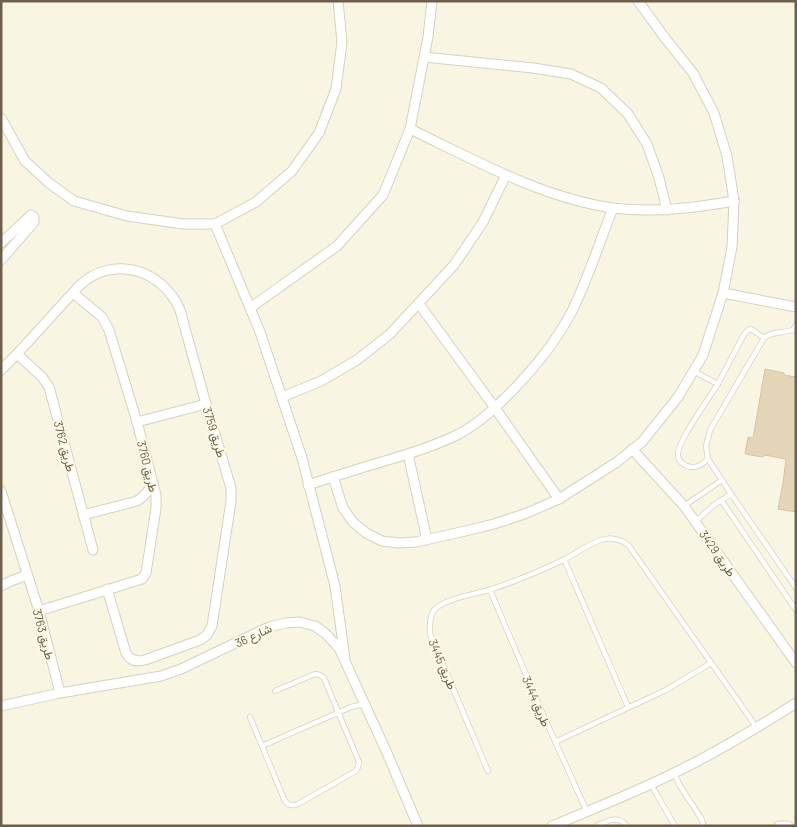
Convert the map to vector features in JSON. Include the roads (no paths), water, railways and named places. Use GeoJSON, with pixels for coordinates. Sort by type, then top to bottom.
{"type":"FeatureCollection","features":[{"type":"Feature","properties":{"kind":"street"},"geometry":{"type":"LineString","coordinates":[[1,118],[26,161],[49,183],[74,201],[127,216],[183,224],[215,224],[256,202],[292,171],[318,133],[336,89],[342,42],[338,1]]}},
{"type":"Feature","properties":{"kind":"street"},"geometry":{"type":"LineString","coordinates":[[250,308],[336,246],[383,195],[410,129],[428,37],[432,1]]}},
{"type":"Feature","properties":{"kind":"street"},"geometry":{"type":"LineString","coordinates":[[333,477],[343,508],[353,522],[366,533],[382,541],[399,544],[427,540],[494,524],[527,513],[559,499],[617,462],[642,442],[678,397],[703,355],[722,292],[732,247],[734,201],[727,156],[714,113],[693,73],[638,1]]}},
{"type":"Feature","properties":{"kind":"street"},"geometry":{"type":"LineString","coordinates":[[424,56],[571,74],[601,88],[628,114],[647,144],[659,178],[667,210]]}},
{"type":"Feature","properties":{"kind":"street"},"geometry":{"type":"LineString","coordinates":[[410,129],[538,189],[575,200],[612,208],[640,210],[700,207],[734,201]]}},
{"type":"Feature","properties":{"kind":"street"},"geometry":{"type":"LineString","coordinates":[[282,397],[320,381],[357,360],[390,334],[454,265],[483,222],[506,175]]}},
{"type":"Feature","properties":{"kind":"street"},"geometry":{"type":"LineString","coordinates":[[308,485],[408,454],[458,434],[476,424],[496,408],[550,348],[571,313],[612,208]]}},
{"type":"Feature","properties":{"kind":"street"},"geometry":{"type":"LineString","coordinates":[[1,243],[31,215],[34,217],[34,222],[1,260]]}},
{"type":"Feature","properties":{"kind":"street"},"geometry":{"type":"LineString","coordinates":[[215,224],[260,332],[302,458],[335,586],[345,659]]}},
{"type":"Feature","properties":{"kind":"street","name":"طريق 3759"},"geometry":{"type":"LineString","coordinates":[[1,370],[18,354],[79,286],[90,277],[104,271],[127,269],[153,278],[161,283],[172,295],[180,310],[232,493],[213,621],[210,630],[200,640],[145,660],[133,660],[127,656],[107,589]]}},
{"type":"Feature","properties":{"kind":"street"},"geometry":{"type":"LineString","coordinates":[[722,292],[796,307]]}},
{"type":"Feature","properties":{"kind":"street","name":"طريق 3760"},"geometry":{"type":"LineString","coordinates":[[38,611],[139,580],[144,576],[155,513],[156,495],[137,422],[107,325],[102,317],[73,293]]}},
{"type":"Feature","properties":{"kind":"street"},"geometry":{"type":"LineString","coordinates":[[419,304],[496,408],[559,499]]}},
{"type":"Feature","properties":{"kind":"street","name":"طريق 3762"},"geometry":{"type":"LineString","coordinates":[[18,354],[42,377],[49,387],[93,550]]}},
{"type":"Feature","properties":{"kind":"street"},"geometry":{"type":"LineString","coordinates":[[137,422],[206,404]]}},
{"type":"Feature","properties":{"kind":"street","name":"طريق 3429"},"geometry":{"type":"LineString","coordinates":[[632,449],[696,521],[796,663]]}},
{"type":"Feature","properties":{"kind":"street"},"geometry":{"type":"LineString","coordinates":[[408,454],[427,540]]}},
{"type":"Feature","properties":{"kind":"street"},"geometry":{"type":"LineString","coordinates":[[83,515],[138,501],[148,491],[152,482]]}},
{"type":"Feature","properties":{"kind":"street","name":"طريق 3763"},"geometry":{"type":"LineString","coordinates":[[1,491],[38,611],[60,693]]}},
{"type":"Feature","properties":{"kind":"street"},"geometry":{"type":"LineString","coordinates":[[138,501],[147,505],[155,513]]}},
{"type":"Feature","properties":{"kind":"street"},"geometry":{"type":"LineString","coordinates":[[1,586],[27,575]]}},
{"type":"Feature","properties":{"kind":"street","name":"شارع 36"},"geometry":{"type":"LineString","coordinates":[[1,706],[170,673],[269,627],[300,622],[315,626],[334,642],[345,659],[418,826]]}},
{"type":"Feature","properties":{"kind":"street"},"geometry":{"type":"LineString","coordinates":[[552,826],[674,773],[757,728],[796,703]]}},
{"type":"Feature","properties":{"kind":"street"},"geometry":{"type":"LineString","coordinates":[[779,826],[788,826]]}},
{"type":"Feature","properties":{"kind":"lane"},"geometry":{"type":"LineString","coordinates":[[796,325],[793,330],[771,333],[764,338],[710,430],[706,446],[708,459],[796,588]]}},
{"type":"Feature","properties":{"kind":"lane"},"geometry":{"type":"LineString","coordinates":[[708,459],[696,468],[686,466],[678,457],[680,444],[718,384],[745,333],[752,329],[764,338]]}},
{"type":"Feature","properties":{"kind":"lane"},"geometry":{"type":"LineString","coordinates":[[693,371],[718,384]]}},
{"type":"Feature","properties":{"kind":"lane"},"geometry":{"type":"LineString","coordinates":[[684,506],[722,480]]}},
{"type":"Feature","properties":{"kind":"lane"},"geometry":{"type":"LineString","coordinates":[[696,521],[731,494]]}},
{"type":"Feature","properties":{"kind":"lane"},"geometry":{"type":"LineString","coordinates":[[721,500],[796,610]]}},
{"type":"Feature","properties":{"kind":"lane","name":"طريق 3445"},"geometry":{"type":"LineString","coordinates":[[488,772],[430,634],[431,616],[434,610],[443,604],[513,582],[600,540],[609,538],[619,539],[629,546],[757,728]]}},
{"type":"Feature","properties":{"kind":"lane"},"geometry":{"type":"LineString","coordinates":[[564,559],[628,707]]}},
{"type":"Feature","properties":{"kind":"lane","name":"طريق 3444"},"geometry":{"type":"LineString","coordinates":[[490,590],[586,812]]}},
{"type":"Feature","properties":{"kind":"lane"},"geometry":{"type":"LineString","coordinates":[[555,742],[666,690],[712,663]]}},
{"type":"Feature","properties":{"kind":"lane"},"geometry":{"type":"LineString","coordinates":[[250,717],[286,803],[290,806],[294,806],[356,771],[359,762],[324,678],[315,674],[275,691]]}},
{"type":"Feature","properties":{"kind":"lane"},"geometry":{"type":"LineString","coordinates":[[262,746],[338,713],[365,704]]}},
{"type":"Feature","properties":{"kind":"lane"},"geometry":{"type":"LineString","coordinates":[[674,773],[680,786],[701,818],[702,826]]}},
{"type":"Feature","properties":{"kind":"lane"},"geometry":{"type":"LineString","coordinates":[[651,783],[675,826]]}},
{"type":"Feature","properties":{"kind":"lane"},"geometry":{"type":"LineString","coordinates":[[596,826],[614,819],[623,821],[627,826]]}}]}
